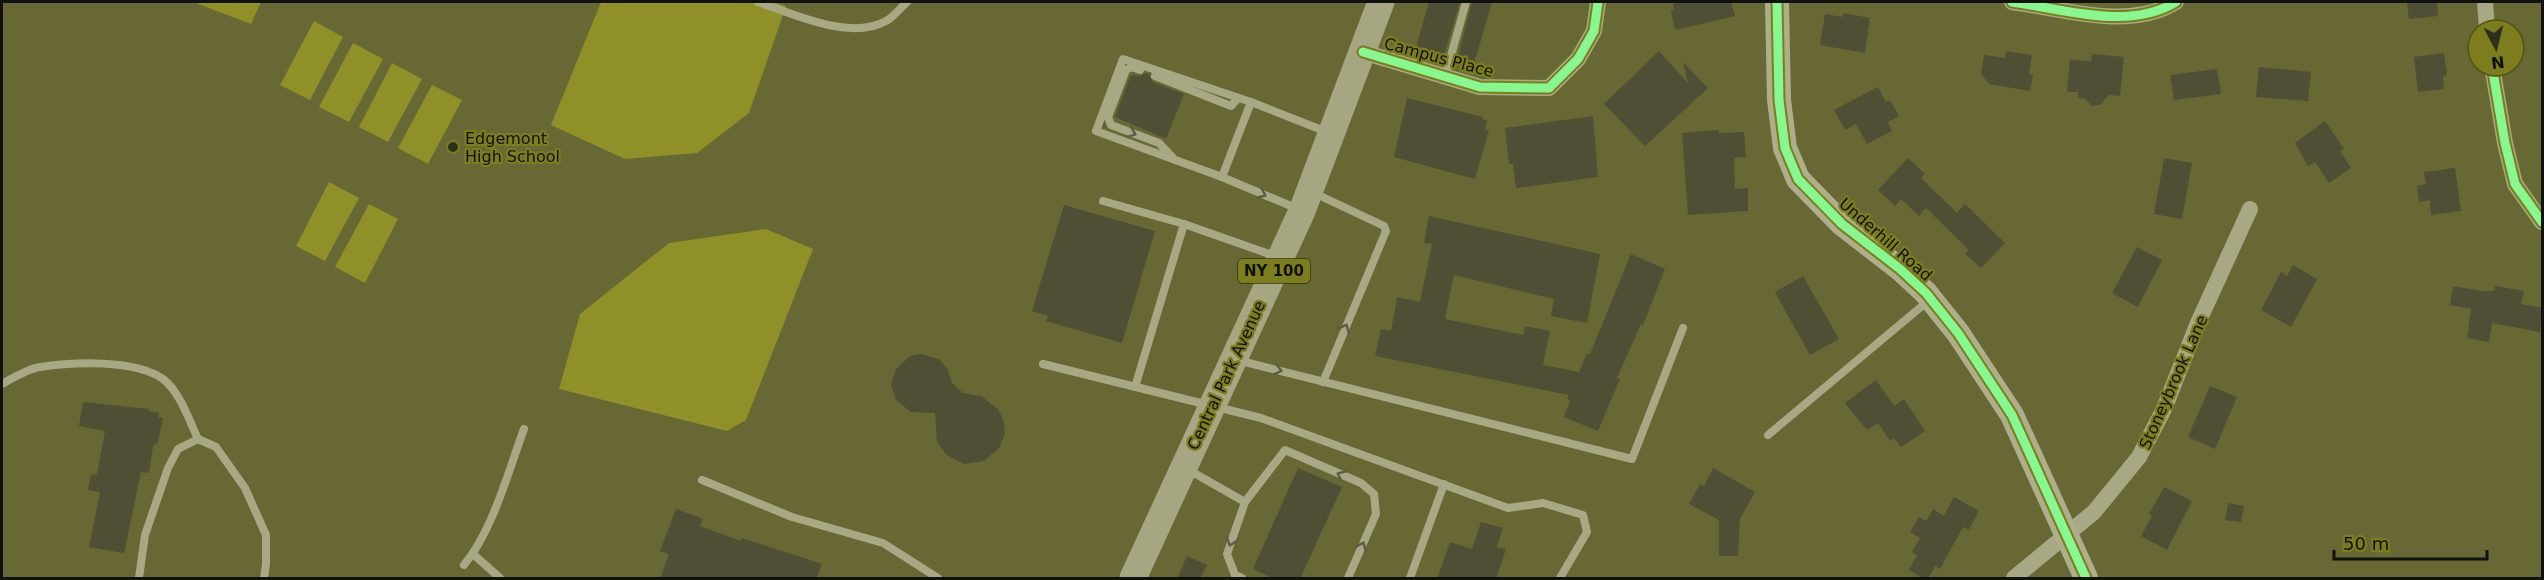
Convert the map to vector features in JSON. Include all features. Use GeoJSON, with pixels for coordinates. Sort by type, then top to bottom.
{"type":"FeatureCollection","features":[{"type":"Feature","properties":{"kind":"main road","name":"Central Park Avenue"},"geometry":{"type":"LineString","coordinates":[[1133,579],[1306,201],[1381,2]]}},
{"type":"Feature","properties":{"kind":"street","name":"Campus Place"},"geometry":{"type":"LineString","coordinates":[[1363,52],[1480,87],[1549,88],[1578,59],[1594,31],[1598,2]]}},
{"type":"Feature","properties":{"kind":"street","name":"Underhill Road"},"geometry":{"type":"LineString","coordinates":[[1777,2],[1780,110],[1785,148],[1798,178],[1842,224],[1900,269],[1931,299],[1958,333],[2012,416],[2086,579]]}},
{"type":"Feature","properties":{"kind":"street"},"geometry":{"type":"LineString","coordinates":[[2012,2],[2121,18],[2147,15],[2176,2]]}},
{"type":"Feature","properties":{"kind":"street"},"geometry":{"type":"LineString","coordinates":[[2485,2],[2486,18]]}},
{"type":"Feature","properties":{"kind":"street"},"geometry":{"type":"LineString","coordinates":[[2494,78],[2505,143],[2515,184],[2542,222]]}},
{"type":"Feature","properties":{"kind":"street","name":"Stoneybrook Lane"},"geometry":{"type":"LineString","coordinates":[[2014,579],[2094,512],[2139,458],[2164,409],[2198,323],[2250,209]]}},
{"type":"Feature","properties":{"kind":"lane"},"geometry":{"type":"LineString","coordinates":[[758,2],[814,22],[859,29],[886,21],[907,2]]}},
{"type":"Feature","properties":{"kind":"lane"},"geometry":{"type":"LineString","coordinates":[[1446,77],[1466,2]]}},
{"type":"Feature","properties":{"kind":"lane"},"geometry":{"type":"LineString","coordinates":[[1323,382],[1386,231],[1384,226],[1222,177],[1096,131],[1123,59],[1251,102],[1333,134]]}},
{"type":"Feature","properties":{"kind":"lane"},"geometry":{"type":"LineString","coordinates":[[1175,160],[1159,143],[1111,125],[1108,117],[1126,70],[1132,67],[1231,106],[1238,98]]}},
{"type":"Feature","properties":{"kind":"lane"},"geometry":{"type":"LineString","coordinates":[[1222,177],[1251,102]]}},
{"type":"Feature","properties":{"kind":"lane"},"geometry":{"type":"LineString","coordinates":[[1103,201],[1184,224],[1280,258]]}},
{"type":"Feature","properties":{"kind":"lane"},"geometry":{"type":"LineString","coordinates":[[1135,387],[1184,224]]}},
{"type":"Feature","properties":{"kind":"lane"},"geometry":{"type":"LineString","coordinates":[[1768,435],[1931,299]]}},
{"type":"Feature","properties":{"kind":"lane"},"geometry":{"type":"LineString","coordinates":[[1233,359],[1632,459],[1683,328]]}},
{"type":"Feature","properties":{"kind":"lane"},"geometry":{"type":"LineString","coordinates":[[2,384],[37,368],[78,364],[132,366],[163,379],[180,401],[198,439],[216,447],[244,488],[266,535],[264,579]]}},
{"type":"Feature","properties":{"kind":"lane"},"geometry":{"type":"LineString","coordinates":[[1043,364],[1261,418],[1508,508],[1543,503],[1583,515],[1587,532],[1560,579]]}},
{"type":"Feature","properties":{"kind":"lane"},"geometry":{"type":"LineString","coordinates":[[464,565],[473,554],[487,526],[524,429]]}},
{"type":"Feature","properties":{"kind":"lane"},"geometry":{"type":"LineString","coordinates":[[139,579],[145,535],[168,468],[178,449],[198,439]]}},
{"type":"Feature","properties":{"kind":"lane"},"geometry":{"type":"LineString","coordinates":[[1242,579],[1235,575],[1227,554],[1245,502],[1285,450],[1361,483],[1374,494],[1376,514],[1348,579]]}},
{"type":"Feature","properties":{"kind":"lane"},"geometry":{"type":"LineString","coordinates":[[1184,468],[1245,502]]}},
{"type":"Feature","properties":{"kind":"lane"},"geometry":{"type":"LineString","coordinates":[[702,480],[792,517],[883,543],[938,579]]}},
{"type":"Feature","properties":{"kind":"lane"},"geometry":{"type":"LineString","coordinates":[[1410,579],[1444,484]]}},
{"type":"Feature","properties":{"kind":"lane"},"geometry":{"type":"LineString","coordinates":[[473,554],[500,579]]}},
{"type":"Feature","properties":{"kind":"shaded area"},"geometry":{"type":"Polygon","coordinates":[[[193,2],[261,2],[251,24],[193,2]]]}},
{"type":"Feature","properties":{"kind":"shaded area"},"geometry":{"type":"Polygon","coordinates":[[[601,2],[773,2],[786,6],[749,113],[697,153],[625,159],[551,125],[601,2]]]}},
{"type":"Feature","properties":{"kind":"shaded area"},"geometry":{"type":"Polygon","coordinates":[[[314,21],[343,37],[310,100],[280,85],[314,21]]]}},
{"type":"Feature","properties":{"kind":"shaded area"},"geometry":{"type":"Polygon","coordinates":[[[353,43],[383,59],[349,122],[319,107],[353,43]]]}},
{"type":"Feature","properties":{"kind":"shaded area"},"geometry":{"type":"Polygon","coordinates":[[[392,63],[422,79],[388,142],[359,127],[392,63]]]}},
{"type":"Feature","properties":{"kind":"shaded area"},"geometry":{"type":"Polygon","coordinates":[[[432,85],[462,100],[428,164],[398,148],[432,85]]]}},
{"type":"Feature","properties":{"kind":"shaded area"},"geometry":{"type":"Polygon","coordinates":[[[329,182],[359,198],[325,261],[296,246],[329,182]]]}},
{"type":"Feature","properties":{"kind":"shaded area"},"geometry":{"type":"Polygon","coordinates":[[[369,204],[398,219],[365,283],[335,267],[369,204]]]}},
{"type":"Feature","properties":{"kind":"shaded area"},"geometry":{"type":"Polygon","coordinates":[[[766,229],[813,249],[746,420],[727,431],[559,389],[580,314],[669,243],[766,229]]]}},
{"type":"Feature","properties":{"kind":"building"},"geometry":{"type":"Polygon","coordinates":[[[1429,2],[1460,2],[1444,55],[1416,47],[1429,2]]]}},
{"type":"Feature","properties":{"kind":"building"},"geometry":{"type":"Polygon","coordinates":[[[1472,2],[1492,2],[1474,64],[1457,60],[1472,2]]]}},
{"type":"Feature","properties":{"kind":"building"},"geometry":{"type":"Polygon","coordinates":[[[1731,2],[1735,16],[1675,30],[1671,11],[1674,10],[1673,4],[1731,2]]]}},
{"type":"Feature","properties":{"kind":"building"},"geometry":{"type":"Polygon","coordinates":[[[2407,2],[2437,2],[2438,16],[2409,19],[2407,2]]]}},
{"type":"Feature","properties":{"kind":"building"},"geometry":{"type":"Polygon","coordinates":[[[1843,13],[1870,18],[1865,53],[1820,45],[1825,14],[1842,17],[1843,13]]]}},
{"type":"Feature","properties":{"kind":"building"},"geometry":{"type":"Polygon","coordinates":[[[1659,51],[1688,83],[1683,62],[1708,88],[1645,146],[1604,104],[1659,51]]]}},
{"type":"Feature","properties":{"kind":"building"},"geometry":{"type":"Polygon","coordinates":[[[2006,51],[2032,55],[2029,74],[2033,75],[2030,91],[1989,84],[1981,74],[1984,55],[2005,58],[2006,51]]]}},
{"type":"Feature","properties":{"kind":"building"},"geometry":{"type":"Polygon","coordinates":[[[2444,53],[2447,75],[2443,76],[2444,89],[2418,92],[2414,57],[2444,53]]]}},
{"type":"Feature","properties":{"kind":"building"},"geometry":{"type":"Polygon","coordinates":[[[2092,54],[2124,57],[2120,96],[2109,95],[2100,105],[2092,106],[2085,99],[2078,98],[2078,92],[2067,92],[2070,60],[2091,61],[2092,54]]]}},
{"type":"Feature","properties":{"kind":"building"},"geometry":{"type":"Polygon","coordinates":[[[2259,67],[2311,72],[2308,101],[2256,97],[2259,67]]]}},
{"type":"Feature","properties":{"kind":"building"},"geometry":{"type":"Polygon","coordinates":[[[2217,69],[2221,94],[2174,100],[2170,75],[2217,69]]]}},
{"type":"Feature","properties":{"kind":"building"},"geometry":{"type":"Polygon","coordinates":[[[1145,73],[1149,74],[1153,82],[1184,94],[1166,139],[1115,117],[1131,75],[1140,76],[1145,73]]]}},
{"type":"Feature","properties":{"kind":"building"},"geometry":{"type":"Polygon","coordinates":[[[1878,87],[1886,102],[1890,100],[1899,116],[1888,122],[1892,131],[1867,144],[1856,124],[1845,130],[1834,110],[1878,87]]]}},
{"type":"Feature","properties":{"kind":"building"},"geometry":{"type":"Polygon","coordinates":[[[1407,98],[1483,117],[1487,121],[1485,130],[1489,130],[1475,179],[1394,157],[1407,98]]]}},
{"type":"Feature","properties":{"kind":"building"},"geometry":{"type":"Polygon","coordinates":[[[1593,116],[1598,177],[1516,188],[1513,164],[1509,164],[1505,128],[1593,116]]]}},
{"type":"Feature","properties":{"kind":"building"},"geometry":{"type":"Polygon","coordinates":[[[2325,121],[2344,149],[2340,151],[2351,168],[2329,183],[2315,162],[2308,166],[2295,143],[2325,121]]]}},
{"type":"Feature","properties":{"kind":"building"},"geometry":{"type":"Polygon","coordinates":[[[1719,130],[1719,133],[1744,132],[1746,157],[1734,158],[1735,189],[1748,188],[1748,211],[1688,215],[1682,133],[1719,130]]]}},
{"type":"Feature","properties":{"kind":"building"},"geometry":{"type":"Polygon","coordinates":[[[1908,158],[1925,174],[1921,178],[1957,213],[1965,204],[2005,243],[1981,268],[1965,254],[1969,250],[1926,208],[1919,216],[1901,199],[1895,206],[1878,190],[1908,158]]]}},
{"type":"Feature","properties":{"kind":"building"},"geometry":{"type":"Polygon","coordinates":[[[2164,158],[2192,163],[2182,219],[2154,214],[2164,158]]]}},
{"type":"Feature","properties":{"kind":"building"},"geometry":{"type":"Polygon","coordinates":[[[2455,168],[2461,211],[2431,215],[2430,200],[2419,202],[2417,186],[2426,184],[2424,172],[2455,168]]]}},
{"type":"Feature","properties":{"kind":"building"},"geometry":{"type":"Polygon","coordinates":[[[1064,205],[1155,231],[1122,343],[1046,321],[1048,316],[1032,311],[1064,205]]]}},
{"type":"Feature","properties":{"kind":"building"},"geometry":{"type":"Polygon","coordinates":[[[1429,216],[1600,254],[1587,323],[1551,316],[1554,299],[1454,275],[1445,319],[1523,335],[1525,326],[1550,331],[1543,365],[1579,372],[1587,353],[1590,354],[1631,254],[1665,269],[1643,325],[1641,324],[1617,378],[1620,379],[1598,431],[1564,417],[1570,401],[1567,399],[1569,395],[1375,356],[1381,329],[1391,331],[1397,297],[1420,302],[1432,244],[1424,243],[1429,216]]]}},
{"type":"Feature","properties":{"kind":"building"},"geometry":{"type":"Polygon","coordinates":[[[2137,247],[2162,260],[2138,307],[2112,293],[2137,247]]]}},
{"type":"Feature","properties":{"kind":"building"},"geometry":{"type":"Polygon","coordinates":[[[2293,265],[2317,279],[2291,327],[2261,310],[2281,272],[2287,276],[2293,265]]]}},
{"type":"Feature","properties":{"kind":"building"},"geometry":{"type":"Polygon","coordinates":[[[1803,276],[1839,339],[1810,355],[1775,292],[1803,276]]]}},
{"type":"Feature","properties":{"kind":"building"},"geometry":{"type":"Polygon","coordinates":[[[2453,286],[2481,291],[2494,291],[2495,286],[2524,291],[2521,304],[2542,308],[2540,332],[2492,323],[2489,342],[2467,338],[2471,309],[2450,305],[2453,286]]]}},
{"type":"Feature","properties":{"kind":"building"},"geometry":{"type":"Polygon","coordinates":[[[921,354],[939,359],[948,370],[952,383],[963,393],[981,396],[998,409],[1004,422],[1005,433],[999,448],[984,461],[964,464],[947,455],[937,442],[935,413],[911,412],[896,400],[891,385],[896,369],[910,356],[921,354]]]}},
{"type":"Feature","properties":{"kind":"building"},"geometry":{"type":"Polygon","coordinates":[[[1876,380],[1894,406],[1904,399],[1925,431],[1901,447],[1894,438],[1890,441],[1878,423],[1867,430],[1845,403],[1876,380]]]}},
{"type":"Feature","properties":{"kind":"building"},"geometry":{"type":"Polygon","coordinates":[[[2210,386],[2237,397],[2215,449],[2188,437],[2210,386]]]}},
{"type":"Feature","properties":{"kind":"building"},"geometry":{"type":"Polygon","coordinates":[[[83,402],[149,409],[149,411],[159,413],[158,417],[163,418],[158,442],[153,446],[149,473],[141,472],[124,553],[89,547],[100,492],[88,490],[91,474],[97,475],[105,431],[79,426],[83,402]]]}},
{"type":"Feature","properties":{"kind":"building"},"geometry":{"type":"Polygon","coordinates":[[[1298,468],[1342,487],[1300,579],[1274,579],[1253,569],[1298,468]]]}},
{"type":"Feature","properties":{"kind":"building"},"geometry":{"type":"Polygon","coordinates":[[[1713,468],[1755,492],[1740,519],[1738,556],[1719,556],[1719,520],[1689,504],[1700,484],[1704,486],[1713,468]]]}},
{"type":"Feature","properties":{"kind":"building"},"geometry":{"type":"Polygon","coordinates":[[[2164,487],[2192,501],[2167,550],[2141,536],[2152,516],[2149,514],[2164,487]]]}},
{"type":"Feature","properties":{"kind":"building"},"geometry":{"type":"Polygon","coordinates":[[[1954,497],[1979,511],[1969,530],[1963,527],[1940,569],[1935,566],[1928,579],[1925,579],[1909,570],[1917,555],[1912,552],[1920,538],[1910,532],[1919,517],[1926,521],[1933,509],[1944,516],[1954,497]]]}},
{"type":"Feature","properties":{"kind":"building"},"geometry":{"type":"Polygon","coordinates":[[[2228,503],[2244,506],[2241,522],[2225,520],[2228,503]]]}},
{"type":"Feature","properties":{"kind":"building"},"geometry":{"type":"Polygon","coordinates":[[[676,509],[703,519],[700,526],[741,541],[742,538],[822,564],[816,579],[660,579],[669,554],[660,551],[676,509]]]}},
{"type":"Feature","properties":{"kind":"building"},"geometry":{"type":"Polygon","coordinates":[[[1481,522],[1503,528],[1497,547],[1506,549],[1496,579],[1437,579],[1450,542],[1472,549],[1481,522]]]}},
{"type":"Feature","properties":{"kind":"building"},"geometry":{"type":"Polygon","coordinates":[[[1187,556],[1207,565],[1200,579],[1177,579],[1187,556]]]}},
{"type":"Feature","properties":{"kind":"cycle path"},"geometry":{"type":"LineString","coordinates":[[1363,52],[1480,87],[1549,88],[1578,59],[1594,31],[1598,2]]}},
{"type":"Feature","properties":{"kind":"cycle path"},"geometry":{"type":"LineString","coordinates":[[1777,2],[1779,100],[1785,148],[1798,179],[1842,224],[1900,269],[1926,293],[1958,333],[2012,415],[2086,578]]}},
{"type":"Feature","properties":{"kind":"cycle path"},"geometry":{"type":"LineString","coordinates":[[2012,2],[2074,13],[2117,17],[2158,11],[2176,2]]}},
{"type":"Feature","properties":{"kind":"cycle path"},"geometry":{"type":"LineString","coordinates":[[2494,78],[2505,143],[2515,184],[2542,222]]}},
{"type":"Feature","properties":{"kind":"place","name":"Edgemont High School"},"geometry":{"type":"Point","coordinates":[453,147]}}]}
